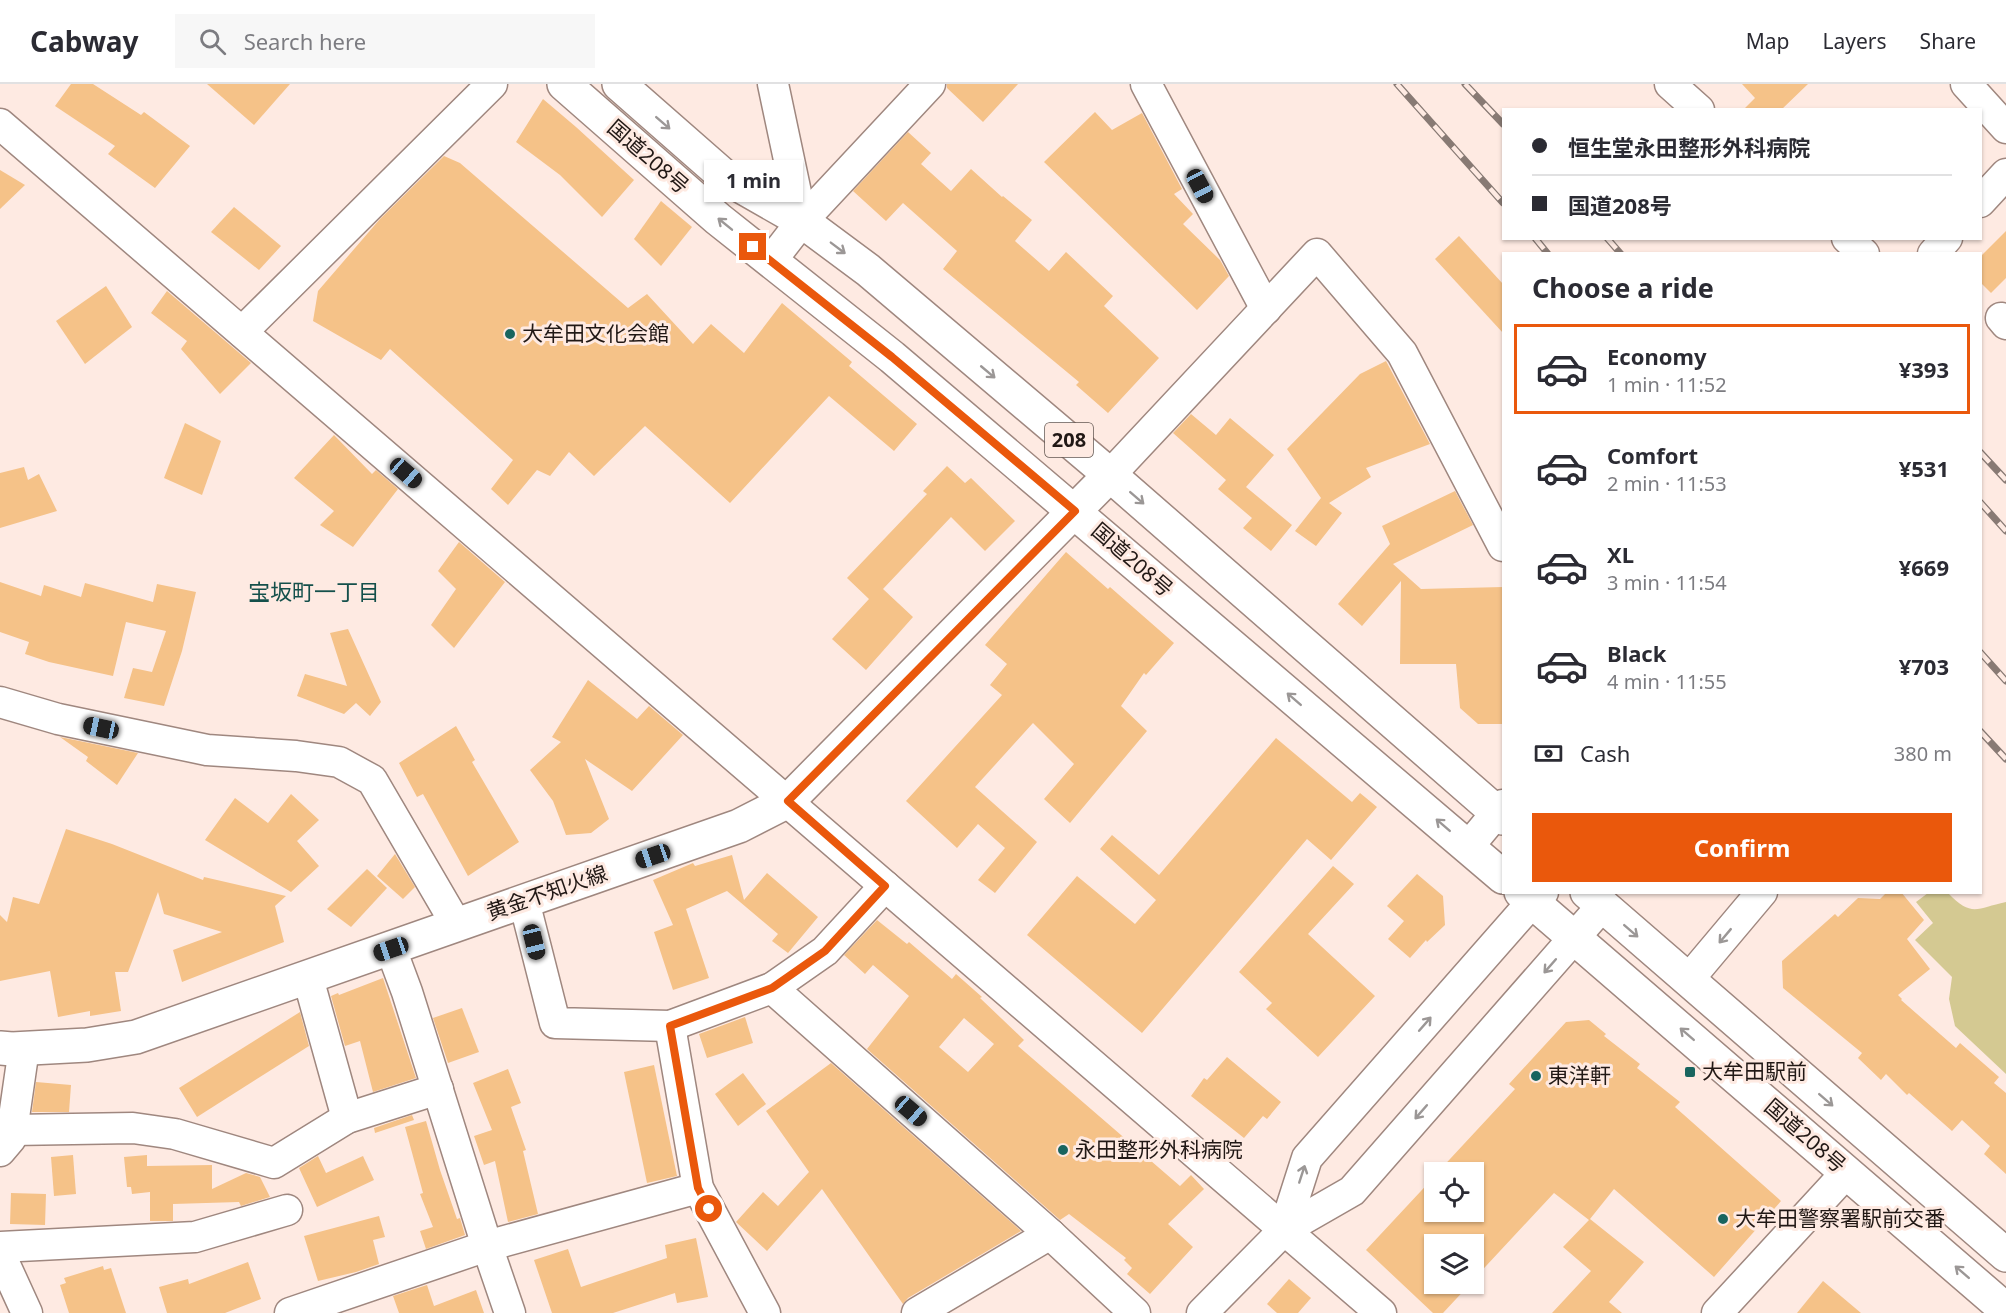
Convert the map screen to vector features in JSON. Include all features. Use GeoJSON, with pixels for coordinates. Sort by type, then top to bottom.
{"type":"FeatureCollection","features":[{"type":"Feature","properties":{"kind":"main road","name":"国道208号"},"geometry":{"type":"LineString","coordinates":[[564,84],[718,219],[892,357],[1502,876]]}},
{"type":"Feature","properties":{"kind":"main road","name":"国道208号"},"geometry":{"type":"LineString","coordinates":[[619,84],[725,177],[802,221],[867,270],[1110,475],[1501,812]]}},
{"type":"Feature","properties":{"kind":"main road","name":"黄金不知火線"},"geometry":{"type":"LineString","coordinates":[[12,1048],[87,1045],[136,1037],[739,826],[788,801],[1110,475]]}},
{"type":"Feature","properties":{"kind":"main road","name":"国道208号"},"geometry":{"type":"LineString","coordinates":[[1532,896],[1575,938],[2006,1310]]}},
{"type":"Feature","properties":{"kind":"main road","name":"国道208号"},"geometry":{"type":"LineString","coordinates":[[1595,899],[2006,1255]]}},
{"type":"Feature","properties":{"kind":"street"},"geometry":{"type":"LineString","coordinates":[[242,332],[492,84]]}},
{"type":"Feature","properties":{"kind":"street"},"geometry":{"type":"LineString","coordinates":[[773,84],[802,221]]}},
{"type":"Feature","properties":{"kind":"street"},"geometry":{"type":"LineString","coordinates":[[771,261],[802,221],[930,84]]}},
{"type":"Feature","properties":{"kind":"street"},"geometry":{"type":"LineString","coordinates":[[1146,84],[1266,309]]}},
{"type":"Feature","properties":{"kind":"street"},"geometry":{"type":"LineString","coordinates":[[1670,84],[1697,108]]}},
{"type":"Feature","properties":{"kind":"street"},"geometry":{"type":"LineString","coordinates":[[1966,84],[2006,128]]}},
{"type":"Feature","properties":{"kind":"street"},"geometry":{"type":"LineString","coordinates":[[0,124],[1381,1313]]}},
{"type":"Feature","properties":{"kind":"street"},"geometry":{"type":"LineString","coordinates":[[1982,200],[2006,174]]}},
{"type":"Feature","properties":{"kind":"street"},"geometry":{"type":"LineString","coordinates":[[1849,240],[1862,252]]}},
{"type":"Feature","properties":{"kind":"street"},"geometry":{"type":"LineString","coordinates":[[1935,252],[1945,240]]}},
{"type":"Feature","properties":{"kind":"street"},"geometry":{"type":"LineString","coordinates":[[1110,475],[1317,254],[1402,353],[1502,544]]}},
{"type":"Feature","properties":{"kind":"street"},"geometry":{"type":"LineString","coordinates":[[0,702],[58,719],[207,750],[296,756],[339,762],[372,780],[456,924]]}},
{"type":"Feature","properties":{"kind":"street"},"geometry":{"type":"LineString","coordinates":[[1468,848],[1501,812]]}},
{"type":"Feature","properties":{"kind":"street"},"geometry":{"type":"LineString","coordinates":[[524,901],[555,1023],[670,1026],[772,988],[825,951],[885,886]]}},
{"type":"Feature","properties":{"kind":"street"},"geometry":{"type":"LineString","coordinates":[[1688,980],[1760,894]]}},
{"type":"Feature","properties":{"kind":"street"},"geometry":{"type":"LineString","coordinates":[[1284,1230],[1307,1158],[1532,896]]}},
{"type":"Feature","properties":{"kind":"street"},"geometry":{"type":"LineString","coordinates":[[1202,1313],[1284,1230],[1352,1191],[1575,938],[1595,899]]}},
{"type":"Feature","properties":{"kind":"street"},"geometry":{"type":"LineString","coordinates":[[391,949],[510,1313]]}},
{"type":"Feature","properties":{"kind":"street"},"geometry":{"type":"LineString","coordinates":[[308,978],[347,1118]]}},
{"type":"Feature","properties":{"kind":"street"},"geometry":{"type":"LineString","coordinates":[[772,988],[1050,1234],[1135,1313]]}},
{"type":"Feature","properties":{"kind":"street"},"geometry":{"type":"LineString","coordinates":[[670,1026],[698,1188],[765,1313]]}},
{"type":"Feature","properties":{"kind":"street"},"geometry":{"type":"LineString","coordinates":[[12,1048],[6,1140],[133,1128],[175,1134],[274,1163],[347,1118],[438,1089]]}},
{"type":"Feature","properties":{"kind":"street"},"geometry":{"type":"LineString","coordinates":[[1718,1313],[1847,1172]]}},
{"type":"Feature","properties":{"kind":"street"},"geometry":{"type":"LineString","coordinates":[[290,1313],[487,1246],[698,1188]]}},
{"type":"Feature","properties":{"kind":"street"},"geometry":{"type":"LineString","coordinates":[[0,1247],[195,1237],[287,1210]]}},
{"type":"Feature","properties":{"kind":"street"},"geometry":{"type":"LineString","coordinates":[[916,1313],[1050,1234]]}},
{"type":"Feature","properties":{"kind":"street"},"geometry":{"type":"LineString","coordinates":[[0,1254],[27,1313]]}},
{"type":"Feature","properties":{"kind":"shaded area"},"geometry":{"type":"Polygon","coordinates":[[[1927,894],[1949,894],[1963,906],[1975,909],[2006,902],[2006,1074],[1955,1026],[1949,999],[1952,977],[1915,940],[1933,923],[1916,902],[1927,894]]]}},
{"type":"Feature","properties":{"kind":"building"},"geometry":{"type":"Polygon","coordinates":[[[71,84],[93,84],[141,115],[144,112],[190,146],[155,188],[108,154],[115,146],[55,106],[71,84]]]}},
{"type":"Feature","properties":{"kind":"building"},"geometry":{"type":"Polygon","coordinates":[[[207,84],[290,84],[254,125],[207,84]]]}},
{"type":"Feature","properties":{"kind":"building"},"geometry":{"type":"Polygon","coordinates":[[[947,84],[1018,84],[983,122],[947,88],[947,84]]]}},
{"type":"Feature","properties":{"kind":"building"},"geometry":{"type":"Polygon","coordinates":[[[1742,84],[1808,84],[1783,108],[1745,108],[1755,98],[1742,84]]]}},
{"type":"Feature","properties":{"kind":"building"},"geometry":{"type":"Polygon","coordinates":[[[543,99],[634,180],[602,217],[560,175],[516,142],[543,99]]]}},
{"type":"Feature","properties":{"kind":"building"},"geometry":{"type":"Polygon","coordinates":[[[1095,112],[1112,130],[1142,113],[1182,189],[1174,194],[1193,214],[1183,224],[1220,260],[1229,276],[1197,310],[1044,162],[1095,112]]]}},
{"type":"Feature","properties":{"kind":"building"},"geometry":{"type":"Polygon","coordinates":[[[908,132],[931,153],[921,164],[951,191],[971,169],[1032,220],[1015,241],[1049,271],[1066,252],[1113,296],[1104,306],[1159,358],[1108,413],[1076,385],[1079,382],[943,269],[957,251],[903,203],[886,221],[853,191],[908,132]]]}},
{"type":"Feature","properties":{"kind":"building","name":"大牟田文化会館"},"geometry":{"type":"Polygon","coordinates":[[[444,156],[460,163],[628,308],[647,294],[693,344],[711,324],[744,353],[782,303],[852,362],[849,366],[917,424],[894,451],[829,396],[730,503],[645,426],[594,476],[569,452],[550,476],[537,470],[508,505],[491,489],[513,460],[390,349],[381,360],[313,321],[318,291],[380,219],[444,156]]]}},
{"type":"Feature","properties":{"kind":"building"},"geometry":{"type":"Polygon","coordinates":[[[0,170],[25,185],[0,209],[0,170]]]}},
{"type":"Feature","properties":{"kind":"building"},"geometry":{"type":"Polygon","coordinates":[[[661,201],[692,227],[661,266],[634,239],[661,201]]]}},
{"type":"Feature","properties":{"kind":"building"},"geometry":{"type":"Polygon","coordinates":[[[234,207],[281,246],[259,270],[211,232],[234,207]]]}},
{"type":"Feature","properties":{"kind":"building"},"geometry":{"type":"Polygon","coordinates":[[[2006,231],[2006,278],[1991,293],[1982,284],[1982,255],[2006,231]]]}},
{"type":"Feature","properties":{"kind":"building"},"geometry":{"type":"Polygon","coordinates":[[[1459,236],[1502,283],[1502,332],[1435,259],[1459,236]]]}},
{"type":"Feature","properties":{"kind":"building"},"geometry":{"type":"Polygon","coordinates":[[[106,286],[132,327],[85,364],[56,321],[106,286]]]}},
{"type":"Feature","properties":{"kind":"building"},"geometry":{"type":"Polygon","coordinates":[[[167,291],[251,363],[220,394],[181,349],[187,341],[151,313],[167,291]]]}},
{"type":"Feature","properties":{"kind":"building"},"geometry":{"type":"Polygon","coordinates":[[[1386,361],[1430,444],[1366,468],[1371,477],[1329,503],[1342,513],[1316,546],[1295,531],[1321,498],[1287,449],[1360,374],[1386,361]]]}},
{"type":"Feature","properties":{"kind":"building"},"geometry":{"type":"Polygon","coordinates":[[[1191,414],[1216,435],[1230,418],[1274,455],[1246,487],[1292,525],[1271,551],[1243,528],[1252,518],[1218,489],[1226,480],[1173,433],[1191,414]]]}},
{"type":"Feature","properties":{"kind":"building"},"geometry":{"type":"Polygon","coordinates":[[[185,423],[221,441],[202,495],[164,478],[185,423]]]}},
{"type":"Feature","properties":{"kind":"building"},"geometry":{"type":"Polygon","coordinates":[[[334,435],[372,474],[376,470],[398,489],[353,547],[320,525],[334,511],[294,478],[334,435]]]}},
{"type":"Feature","properties":{"kind":"building"},"geometry":{"type":"Polygon","coordinates":[[[947,466],[965,483],[971,478],[1015,521],[985,551],[951,517],[883,589],[913,617],[866,670],[832,639],[869,599],[847,578],[927,494],[923,491],[947,466]]]}},
{"type":"Feature","properties":{"kind":"building"},"geometry":{"type":"Polygon","coordinates":[[[24,467],[28,480],[39,474],[57,511],[0,528],[0,473],[24,467]]]}},
{"type":"Feature","properties":{"kind":"building"},"geometry":{"type":"Polygon","coordinates":[[[1455,491],[1473,525],[1393,564],[1421,589],[1502,587],[1502,724],[1478,724],[1460,708],[1456,664],[1400,664],[1401,581],[1362,626],[1338,604],[1390,544],[1382,526],[1455,491]]]}},
{"type":"Feature","properties":{"kind":"building"},"geometry":{"type":"Polygon","coordinates":[[[459,542],[505,582],[454,648],[431,625],[456,589],[438,571],[459,542]]]}},
{"type":"Feature","properties":{"kind":"building"},"geometry":{"type":"Polygon","coordinates":[[[1066,552],[1174,643],[1146,675],[1144,673],[1121,706],[1147,731],[1070,823],[1044,799],[1074,764],[1033,723],[975,787],[1037,842],[995,893],[978,880],[1005,848],[978,824],[957,848],[906,801],[1002,695],[990,685],[1007,664],[985,645],[1066,552]]]}},
{"type":"Feature","properties":{"kind":"building"},"geometry":{"type":"Polygon","coordinates":[[[0,582],[41,596],[44,585],[81,597],[85,583],[153,602],[157,584],[196,592],[182,651],[164,706],[124,698],[133,668],[152,672],[166,631],[126,622],[113,676],[49,662],[25,654],[29,642],[0,632],[0,582]]]}},
{"type":"Feature","properties":{"kind":"building"},"geometry":{"type":"Polygon","coordinates":[[[348,629],[381,702],[370,716],[356,703],[344,714],[297,696],[305,674],[347,686],[330,633],[348,629]]]}},
{"type":"Feature","properties":{"kind":"building"},"geometry":{"type":"Polygon","coordinates":[[[588,680],[637,719],[649,706],[683,735],[632,791],[585,759],[609,819],[591,833],[566,835],[553,801],[530,770],[561,742],[552,737],[588,680]]]}},
{"type":"Feature","properties":{"kind":"building"},"geometry":{"type":"Polygon","coordinates":[[[456,726],[475,760],[472,762],[519,842],[468,876],[423,794],[417,797],[399,763],[456,726]]]}},
{"type":"Feature","properties":{"kind":"building"},"geometry":{"type":"Polygon","coordinates":[[[60,737],[138,753],[117,785],[86,761],[88,757],[60,737]]]}},
{"type":"Feature","properties":{"kind":"building"},"geometry":{"type":"Polygon","coordinates":[[[1276,738],[1352,802],[1360,793],[1377,807],[1331,860],[1307,839],[1142,1033],[1027,935],[1077,876],[1135,924],[1156,900],[1100,849],[1112,835],[1159,875],[1276,738]]]}},
{"type":"Feature","properties":{"kind":"building"},"geometry":{"type":"Polygon","coordinates":[[[291,794],[319,820],[297,841],[319,866],[291,892],[205,840],[235,798],[268,823],[291,794]]]}},
{"type":"Feature","properties":{"kind":"building"},"geometry":{"type":"Polygon","coordinates":[[[66,829],[112,844],[203,880],[204,877],[286,896],[275,906],[284,942],[182,982],[173,950],[222,932],[164,914],[158,892],[128,972],[115,972],[121,1011],[90,1016],[90,1011],[58,1017],[50,971],[0,981],[0,915],[7,922],[13,897],[39,904],[66,829]]]}},
{"type":"Feature","properties":{"kind":"building"},"geometry":{"type":"Polygon","coordinates":[[[395,854],[415,887],[403,899],[377,876],[395,854]]]}},
{"type":"Feature","properties":{"kind":"building"},"geometry":{"type":"Polygon","coordinates":[[[732,855],[744,900],[767,873],[818,917],[788,953],[772,941],[778,934],[727,891],[686,909],[709,978],[673,990],[654,932],[673,925],[653,880],[693,863],[695,866],[732,855]]]}},
{"type":"Feature","properties":{"kind":"building"},"geometry":{"type":"Polygon","coordinates":[[[1333,866],[1354,884],[1308,934],[1375,996],[1318,1057],[1266,1009],[1272,1003],[1239,972],[1333,866]]]}},
{"type":"Feature","properties":{"kind":"building"},"geometry":{"type":"Polygon","coordinates":[[[367,869],[387,888],[351,927],[327,909],[367,869]]]}},
{"type":"Feature","properties":{"kind":"building"},"geometry":{"type":"Polygon","coordinates":[[[1417,874],[1443,896],[1445,925],[1427,942],[1426,940],[1410,958],[1388,939],[1404,921],[1387,906],[1417,874]]]}},
{"type":"Feature","properties":{"kind":"building"},"geometry":{"type":"Polygon","coordinates":[[[1885,894],[1903,894],[1924,920],[1907,939],[1930,969],[1898,995],[1901,1000],[1956,1048],[1960,1043],[1999,1077],[1994,1083],[2006,1093],[2006,1174],[1984,1154],[1990,1146],[1962,1120],[1952,1131],[1909,1093],[1907,1095],[1886,1074],[1881,1080],[1858,1058],[1862,1053],[1783,988],[1782,961],[1835,914],[1838,917],[1858,898],[1880,899],[1885,894]]]}},
{"type":"Feature","properties":{"kind":"building"},"geometry":{"type":"Polygon","coordinates":[[[877,920],[907,944],[909,942],[952,979],[956,974],[1024,1040],[1018,1046],[1180,1186],[1191,1175],[1204,1189],[1168,1224],[1193,1247],[1150,1294],[1127,1274],[1132,1268],[1124,1260],[1126,1258],[1069,1214],[1060,1220],[867,1049],[909,996],[873,965],[865,974],[844,955],[877,920]],[[964,1018],[939,1047],[968,1072],[994,1044],[964,1018]]]}},
{"type":"Feature","properties":{"kind":"building"},"geometry":{"type":"Polygon","coordinates":[[[383,978],[416,1078],[373,1092],[360,1041],[345,1046],[331,996],[383,978]]]}},
{"type":"Feature","properties":{"kind":"building"},"geometry":{"type":"Polygon","coordinates":[[[462,1008],[479,1052],[448,1063],[433,1018],[462,1008]]]}},
{"type":"Feature","properties":{"kind":"building"},"geometry":{"type":"Polygon","coordinates":[[[300,1012],[309,1046],[197,1117],[179,1088],[300,1012]]]}},
{"type":"Feature","properties":{"kind":"building"},"geometry":{"type":"Polygon","coordinates":[[[745,1017],[753,1043],[707,1058],[699,1034],[745,1017]]]}},
{"type":"Feature","properties":{"kind":"building"},"geometry":{"type":"Polygon","coordinates":[[[1589,1020],[1606,1034],[1604,1036],[1640,1064],[1637,1068],[1680,1102],[1675,1107],[1781,1201],[1714,1277],[1614,1189],[1590,1219],[1644,1262],[1609,1302],[1622,1313],[1552,1313],[1591,1271],[1563,1247],[1589,1220],[1554,1193],[1484,1268],[1484,1234],[1424,1234],[1424,1294],[1461,1294],[1443,1313],[1433,1313],[1366,1250],[1424,1188],[1424,1222],[1484,1222],[1484,1162],[1447,1162],[1515,1089],[1509,1084],[1566,1022],[1589,1020]]]}},
{"type":"Feature","properties":{"kind":"building"},"geometry":{"type":"Polygon","coordinates":[[[1227,1057],[1281,1102],[1267,1119],[1263,1116],[1244,1138],[1191,1096],[1204,1078],[1207,1080],[1227,1057]]]}},
{"type":"Feature","properties":{"kind":"building"},"geometry":{"type":"Polygon","coordinates":[[[831,1063],[1021,1231],[908,1298],[903,1304],[822,1189],[767,1251],[736,1222],[763,1192],[778,1206],[809,1172],[766,1111],[831,1063]]]}},
{"type":"Feature","properties":{"kind":"building"},"geometry":{"type":"Polygon","coordinates":[[[654,1065],[677,1176],[647,1183],[624,1072],[654,1065]]]}},
{"type":"Feature","properties":{"kind":"building"},"geometry":{"type":"Polygon","coordinates":[[[508,1069],[521,1103],[511,1107],[526,1150],[523,1151],[538,1214],[508,1222],[495,1161],[484,1165],[474,1136],[492,1130],[473,1083],[508,1069]]]}},
{"type":"Feature","properties":{"kind":"building"},"geometry":{"type":"Polygon","coordinates":[[[743,1073],[766,1104],[738,1126],[715,1094],[743,1073]]]}},
{"type":"Feature","properties":{"kind":"building"},"geometry":{"type":"Polygon","coordinates":[[[36,1082],[71,1085],[69,1112],[32,1112],[36,1082]]]}},
{"type":"Feature","properties":{"kind":"building"},"geometry":{"type":"Polygon","coordinates":[[[412,1115],[414,1120],[375,1133],[374,1128],[412,1115]]]}},
{"type":"Feature","properties":{"kind":"building"},"geometry":{"type":"Polygon","coordinates":[[[426,1121],[440,1170],[465,1235],[426,1249],[420,1231],[433,1227],[420,1194],[423,1193],[405,1127],[426,1121]]]}},
{"type":"Feature","properties":{"kind":"building"},"geometry":{"type":"Polygon","coordinates":[[[73,1155],[76,1194],[54,1196],[51,1157],[73,1155]]]}},
{"type":"Feature","properties":{"kind":"building"},"geometry":{"type":"Polygon","coordinates":[[[147,1155],[147,1166],[212,1165],[212,1189],[246,1173],[260,1177],[270,1197],[241,1206],[239,1202],[173,1204],[173,1221],[150,1221],[150,1192],[132,1194],[131,1187],[127,1187],[124,1157],[147,1155]]]}},
{"type":"Feature","properties":{"kind":"building"},"geometry":{"type":"Polygon","coordinates":[[[318,1156],[326,1173],[363,1156],[374,1180],[317,1207],[299,1168],[318,1156]]]}},
{"type":"Feature","properties":{"kind":"building"},"geometry":{"type":"Polygon","coordinates":[[[11,1193],[46,1194],[45,1225],[10,1224],[11,1193]]]}},
{"type":"Feature","properties":{"kind":"building"},"geometry":{"type":"Polygon","coordinates":[[[379,1216],[385,1237],[373,1240],[379,1264],[318,1281],[304,1236],[379,1216]]]}},
{"type":"Feature","properties":{"kind":"building"},"geometry":{"type":"Polygon","coordinates":[[[696,1238],[708,1297],[677,1303],[675,1293],[613,1313],[552,1313],[534,1260],[568,1249],[581,1287],[667,1258],[665,1245],[696,1238]]]}},
{"type":"Feature","properties":{"kind":"building"},"geometry":{"type":"Polygon","coordinates":[[[248,1262],[261,1299],[225,1313],[167,1313],[159,1287],[188,1279],[189,1284],[248,1262]]]}},
{"type":"Feature","properties":{"kind":"building"},"geometry":{"type":"Polygon","coordinates":[[[103,1266],[104,1270],[111,1268],[126,1313],[69,1313],[60,1285],[66,1283],[64,1278],[103,1266]]]}},
{"type":"Feature","properties":{"kind":"building"},"geometry":{"type":"Polygon","coordinates":[[[1289,1279],[1311,1298],[1298,1313],[1277,1313],[1267,1304],[1289,1279]]]}},
{"type":"Feature","properties":{"kind":"building"},"geometry":{"type":"Polygon","coordinates":[[[1823,1281],[1861,1313],[1797,1313],[1823,1281]]]}},
{"type":"Feature","properties":{"kind":"building"},"geometry":{"type":"Polygon","coordinates":[[[427,1285],[434,1306],[476,1290],[484,1313],[399,1313],[393,1296],[427,1285]]]}},
{"type":"Feature","properties":{"kind":"railway"},"geometry":{"type":"LineString","coordinates":[[1397,84],[1502,202]]}},
{"type":"Feature","properties":{"kind":"railway"},"geometry":{"type":"LineString","coordinates":[[1465,84],[1502,123]]}},
{"type":"Feature","properties":{"kind":"railway"},"geometry":{"type":"LineString","coordinates":[[1537,240],[1546,252]]}},
{"type":"Feature","properties":{"kind":"railway"},"geometry":{"type":"LineString","coordinates":[[1609,240],[1619,252]]}},
{"type":"Feature","properties":{"kind":"railway"},"geometry":{"type":"LineString","coordinates":[[1982,454],[2006,480]]}},
{"type":"Feature","properties":{"kind":"railway"},"geometry":{"type":"LineString","coordinates":[[1982,504],[2006,531]]}},
{"type":"Feature","properties":{"kind":"railway"},"geometry":{"type":"LineString","coordinates":[[1982,654],[2006,681]]}},
{"type":"Feature","properties":{"kind":"railway"},"geometry":{"type":"LineString","coordinates":[[1982,733],[2006,759]]}},
{"type":"Feature","properties":{"kind":"place","name":"大牟田文化会館"},"geometry":{"type":"Point","coordinates":[510,334]}},
{"type":"Feature","properties":{"kind":"place","name":"大牟田駅前"},"geometry":{"type":"Point","coordinates":[1690,1072]}},
{"type":"Feature","properties":{"kind":"place","name":"東洋軒"},"geometry":{"type":"Point","coordinates":[1536,1076]}},
{"type":"Feature","properties":{"kind":"place","name":"永田整形外科病院"},"geometry":{"type":"Point","coordinates":[1063,1150]}},
{"type":"Feature","properties":{"kind":"place","name":"大牟田警察署駅前交番"},"geometry":{"type":"Point","coordinates":[1723,1219]}},
{"type":"Feature","properties":{"kind":"district","name":"宝坂町一丁目"},"geometry":{"type":"Point","coordinates":[314,592]}},
{"type":"Feature","properties":{"kind":"route"},"geometry":{"type":"LineString","coordinates":[[709,1209],[698,1188],[670,1026],[772,988],[825,951],[885,886],[788,801],[1075,511],[892,357],[753,247]]}}]}
